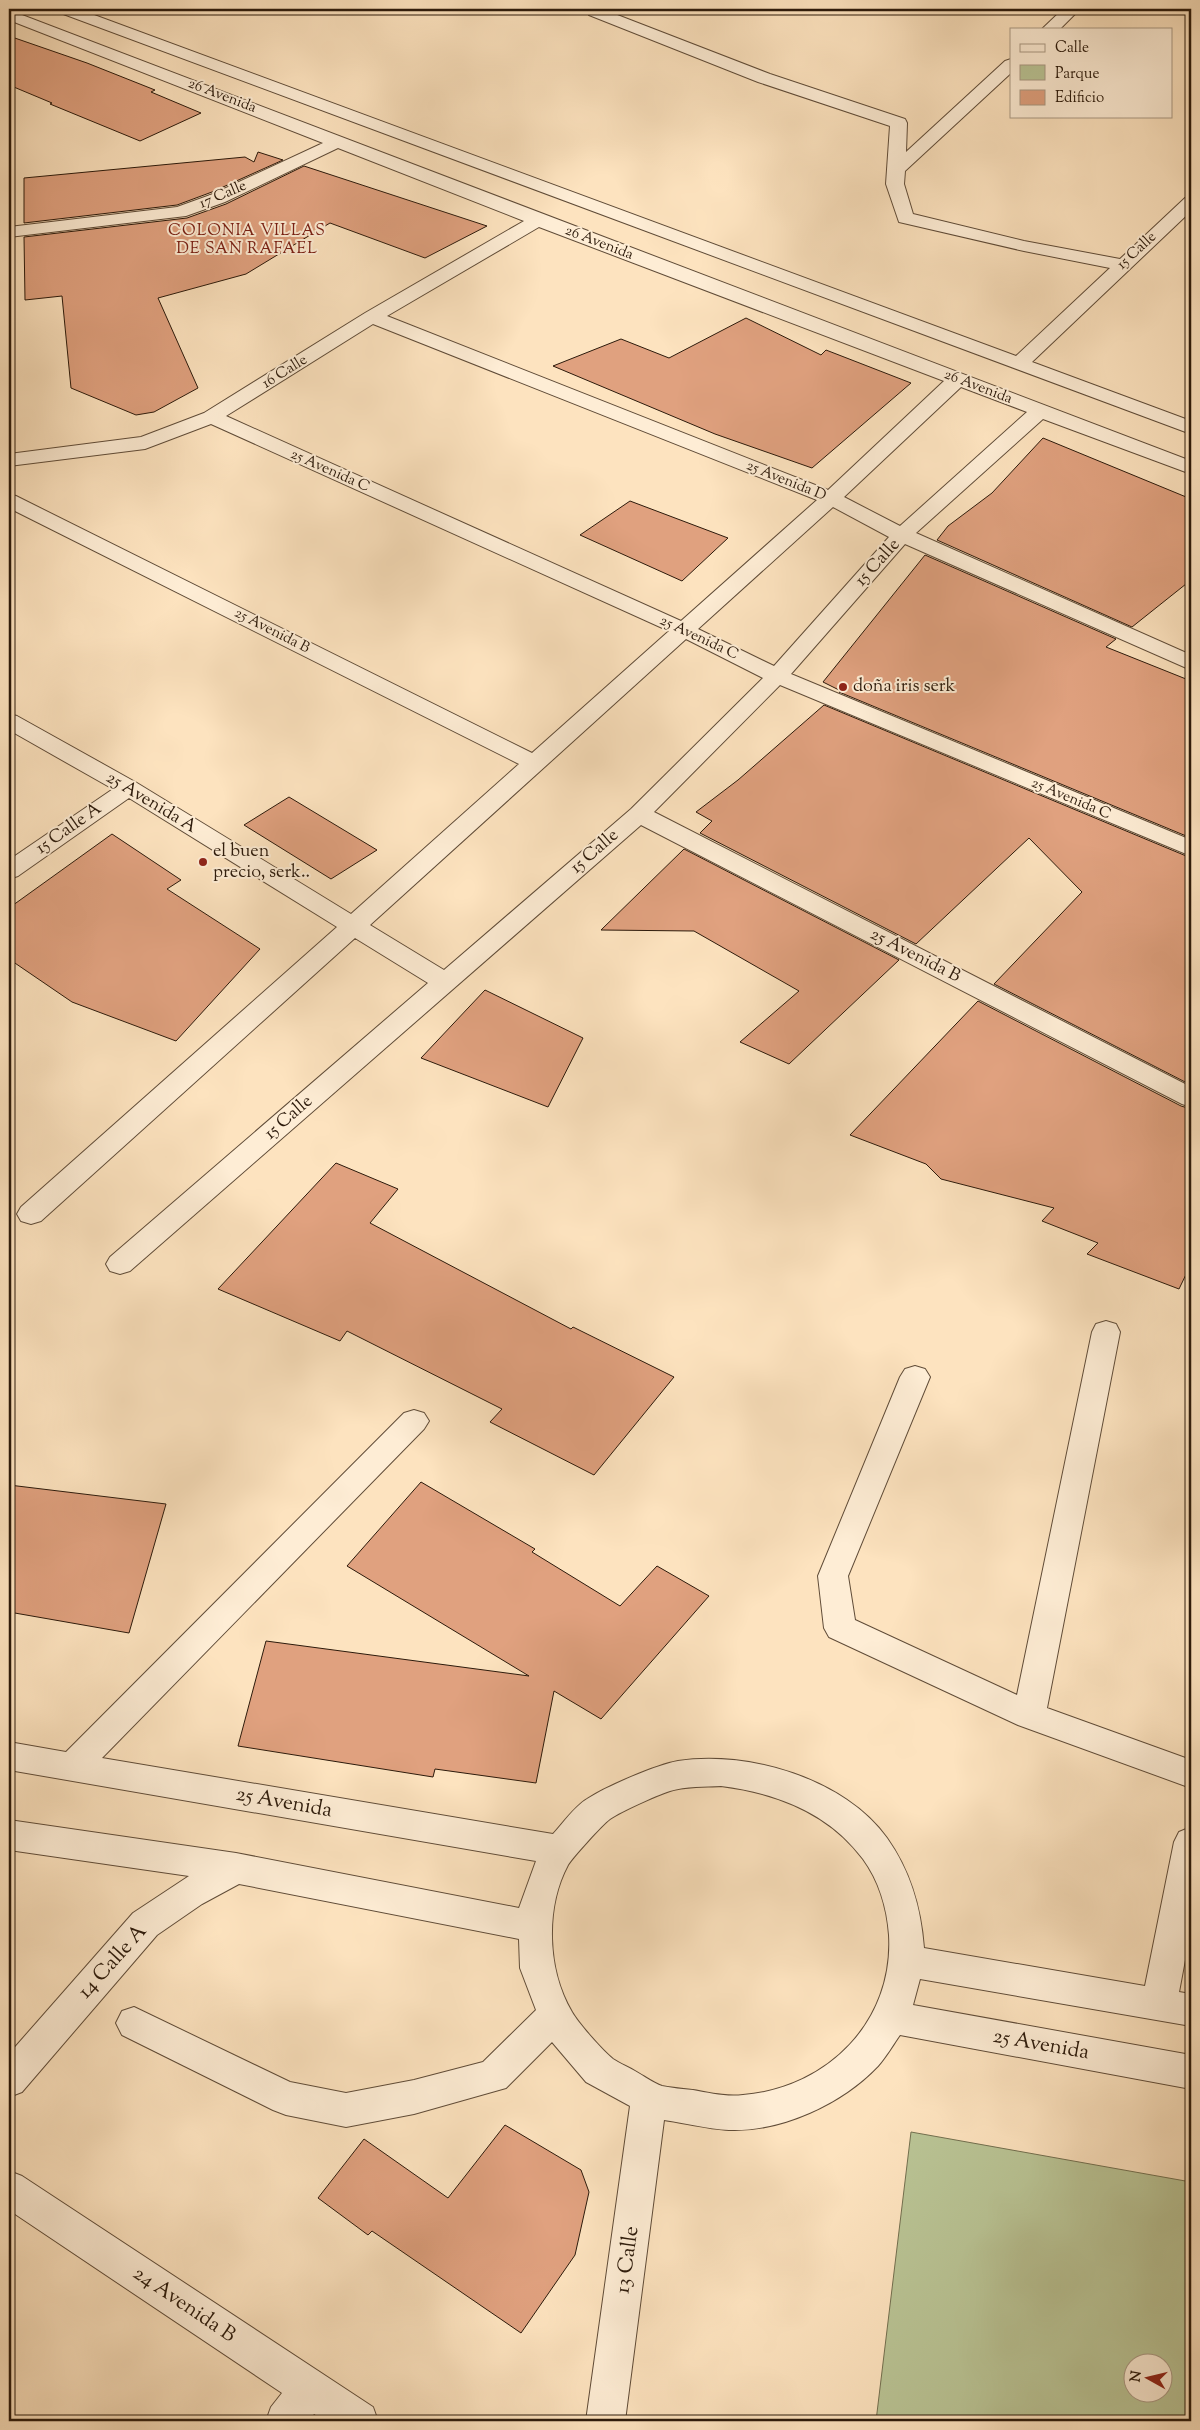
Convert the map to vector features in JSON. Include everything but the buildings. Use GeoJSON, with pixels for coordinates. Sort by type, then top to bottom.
{"type":"FeatureCollection","features":[{"type":"Feature","properties":{"kind":"street","name":"26 Avenida"},"geometry":{"type":"LineString","coordinates":[[64,9],[1191,428]]}},
{"type":"Feature","properties":{"kind":"street"},"geometry":{"type":"LineString","coordinates":[[601,9],[595,12],[764,78],[899,123],[895,184],[905,218],[1024,246],[1122,265]]}},
{"type":"Feature","properties":{"kind":"street"},"geometry":{"type":"LineString","coordinates":[[1051,28],[1072,9]]}},
{"type":"Feature","properties":{"kind":"street","name":"26 Avenida"},"geometry":{"type":"LineString","coordinates":[[9,15],[340,141],[538,220],[1191,468]]}},
{"type":"Feature","properties":{"kind":"street"},"geometry":{"type":"LineString","coordinates":[[896,170],[1010,65]]}},
{"type":"Feature","properties":{"kind":"street","name":"17 Calle"},"geometry":{"type":"LineString","coordinates":[[9,232],[180,212],[220,198],[340,141]]}},
{"type":"Feature","properties":{"kind":"street","name":"15 Calle"},"geometry":{"type":"LineString","coordinates":[[1019,364],[1191,202]]}},
{"type":"Feature","properties":{"kind":"street","name":"16 Calle"},"geometry":{"type":"LineString","coordinates":[[9,460],[145,443],[211,418],[372,317],[538,220]]}},
{"type":"Feature","properties":{"kind":"street","name":"25 Avenida D"},"geometry":{"type":"LineString","coordinates":[[372,317],[831,498],[902,535],[1191,663]]}},
{"type":"Feature","properties":{"kind":"street"},"geometry":{"type":"LineString","coordinates":[[31,1214],[831,498],[958,379]]}},
{"type":"Feature","properties":{"kind":"street","name":"15 Calle"},"geometry":{"type":"LineString","coordinates":[[120,1264],[639,814],[776,676],[902,535],[1041,410]]}},
{"type":"Feature","properties":{"kind":"street","name":"25 Avenida C"},"geometry":{"type":"LineString","coordinates":[[211,418],[684,630],[776,676],[1191,849]]}},
{"type":"Feature","properties":{"kind":"street","name":"25 Avenida B"},"geometry":{"type":"LineString","coordinates":[[9,500],[535,763]]}},
{"type":"Feature","properties":{"kind":"street","name":"25 Avenida A"},"geometry":{"type":"LineString","coordinates":[[9,721],[128,788],[445,982]]}},
{"type":"Feature","properties":{"kind":"street","name":"15 Calle A"},"geometry":{"type":"LineString","coordinates":[[9,871],[128,788]]}},
{"type":"Feature","properties":{"kind":"street","name":"25 Avenida B"},"geometry":{"type":"LineString","coordinates":[[639,814],[1191,1098]]}},
{"type":"Feature","properties":{"kind":"street"},"geometry":{"type":"LineString","coordinates":[[1029,1715],[1106,1332]]}},
{"type":"Feature","properties":{"kind":"street"},"geometry":{"type":"LineString","coordinates":[[915,1377],[833,1576],[840,1628],[1029,1715],[1191,1774]]}},
{"type":"Feature","properties":{"kind":"street"},"geometry":{"type":"LineString","coordinates":[[72,1767],[414,1421]]}},
{"type":"Feature","properties":{"kind":"street","name":"25 Avenida"},"geometry":{"type":"LineString","coordinates":[[9,1756],[559,1850]]}},
{"type":"Feature","properties":{"kind":"street"},"geometry":{"type":"LineString","coordinates":[[721,1772],[775,1781],[801,1791],[848,1820],[882,1860],[895,1884],[903,1908],[908,1935],[907,1961],[899,2000],[892,2018],[879,2039],[845,2073],[802,2098],[778,2106],[753,2112],[727,2114],[674,2106],[626,2088],[604,2074],[567,2038],[553,2017],[537,1973],[533,1949],[533,1926],[546,1874],[559,1850],[594,1812],[641,1786],[666,1778],[721,1772]]}},
{"type":"Feature","properties":{"kind":"street"},"geometry":{"type":"LineString","coordinates":[[9,1836],[236,1868],[533,1926]]}},
{"type":"Feature","properties":{"kind":"street"},"geometry":{"type":"LineString","coordinates":[[907,1961],[1175,2007],[1191,1842]]}},
{"type":"Feature","properties":{"kind":"street","name":"14 Calle A"},"geometry":{"type":"LineString","coordinates":[[9,2080],[145,1924],[190,1893],[236,1868]]}},
{"type":"Feature","properties":{"kind":"street"},"geometry":{"type":"LineString","coordinates":[[134,2023],[286,2098],[346,2110],[414,2097],[493,2076],[553,2017]]}},
{"type":"Feature","properties":{"kind":"street","name":"25 Avenida"},"geometry":{"type":"LineString","coordinates":[[892,2018],[1191,2072]]}},
{"type":"Feature","properties":{"kind":"street","name":"13 Calle"},"geometry":{"type":"LineString","coordinates":[[606,2421],[649,2098]]}},
{"type":"Feature","properties":{"kind":"street","name":"24 Avenida B"},"geometry":{"type":"LineString","coordinates":[[9,2189],[359,2421]]}},
{"type":"Feature","properties":{"kind":"street"},"geometry":{"type":"LineString","coordinates":[[285,2421],[309,2388]]}},
{"type":"Feature","properties":{"kind":"green space"},"geometry":{"type":"Polygon","coordinates":[[[911,2132],[1191,2182],[1191,2421],[876,2421],[911,2132]]]}},
{"type":"Feature","properties":{"kind":"place","name":"doña iris serk"},"geometry":{"type":"Point","coordinates":[843,687]}},
{"type":"Feature","properties":{"kind":"place","name":"el buen precio, serk.."},"geometry":{"type":"Point","coordinates":[203,862]}},
{"type":"Feature","properties":{"kind":"district","name":"COLONIA VILLAS DE SAN RAFAEL"},"geometry":{"type":"Point","coordinates":[247,240]}}]}
